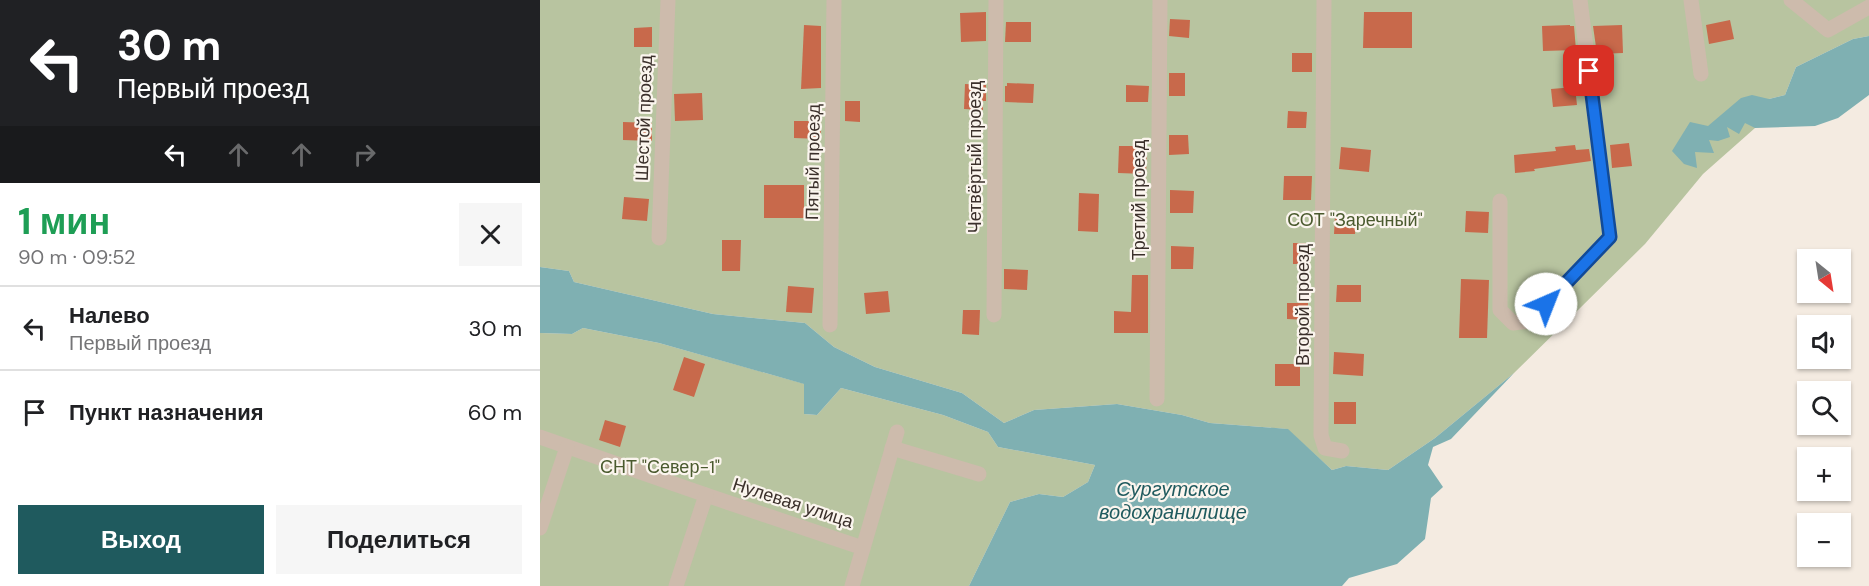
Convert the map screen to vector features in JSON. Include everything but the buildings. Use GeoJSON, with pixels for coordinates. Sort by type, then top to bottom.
{"type":"FeatureCollection","features":[{"type":"Feature","properties":{"kind":"street","name":"Шестой проезд"},"geometry":{"type":"LineString","coordinates":[[659,238],[668,0]]}},
{"type":"Feature","properties":{"kind":"street","name":"Пятый проезд"},"geometry":{"type":"LineString","coordinates":[[830,325],[834,0]]}},
{"type":"Feature","properties":{"kind":"street","name":"Четвёртый проезд"},"geometry":{"type":"LineString","coordinates":[[994,315],[996,0]]}},
{"type":"Feature","properties":{"kind":"street","name":"Третий проезд"},"geometry":{"type":"LineString","coordinates":[[1157,399],[1160,0]]}},
{"type":"Feature","properties":{"kind":"street","name":"Второй проезд"},"geometry":{"type":"LineString","coordinates":[[1324,0],[1322,435],[1325,448],[1342,451]]}},
{"type":"Feature","properties":{"kind":"street"},"geometry":{"type":"LineString","coordinates":[[1500,201],[1500,310],[1513,323],[1530,321],[1610,237],[1580,0]]}},
{"type":"Feature","properties":{"kind":"street"},"geometry":{"type":"LineString","coordinates":[[1691,0],[1701,74]]}},
{"type":"Feature","properties":{"kind":"street"},"geometry":{"type":"LineString","coordinates":[[1791,0],[1828,30],[1869,7]]}},
{"type":"Feature","properties":{"kind":"street"},"geometry":{"type":"LineString","coordinates":[[852,586],[897,432]]}},
{"type":"Feature","properties":{"kind":"street","name":"Нулевая улица"},"geometry":{"type":"LineString","coordinates":[[540,437],[863,548]]}},
{"type":"Feature","properties":{"kind":"street"},"geometry":{"type":"LineString","coordinates":[[540,528],[567,447]]}},
{"type":"Feature","properties":{"kind":"street"},"geometry":{"type":"LineString","coordinates":[[892,448],[979,474]]}},
{"type":"Feature","properties":{"kind":"street"},"geometry":{"type":"LineString","coordinates":[[676,586],[706,495]]}},
{"type":"Feature","properties":{"kind":"green space","name":"СОТ \"Заречный\""},"geometry":{"type":"Polygon","coordinates":[[[540,0],[1869,0],[1869,36],[1853,39],[1796,67],[1785,95],[1769,99],[1755,128],[1703,174],[1645,244],[1514,373],[1435,438],[1388,470],[1346,466],[1332,470],[1287,429],[1210,423],[1182,415],[1117,404],[1034,410],[1004,423],[962,393],[875,367],[834,347],[805,323],[713,314],[574,282],[569,271],[540,267],[540,0]]]}},
{"type":"Feature","properties":{"kind":"green space","name":"СНТ \"Север-1\""},"geometry":{"type":"Polygon","coordinates":[[[583,328],[659,343],[805,384],[804,414],[817,415],[841,388],[943,415],[988,432],[998,447],[1095,465],[1088,482],[1063,497],[1039,494],[1010,502],[969,586],[540,586],[540,333],[572,334],[583,328]]]}},
{"type":"Feature","properties":{"kind":"water"},"geometry":{"type":"Polygon","coordinates":[[[1869,36],[1869,95],[1838,118],[1815,126],[1755,128],[1745,123],[1739,134],[1727,127],[1730,137],[1718,141],[1709,140],[1714,153],[1695,152],[1697,168],[1684,164],[1672,151],[1690,122],[1708,126],[1741,98],[1752,95],[1769,99],[1785,95],[1796,67],[1853,39],[1869,36]]]}},
{"type":"Feature","properties":{"kind":"water","name":"Сургутское водохранилище"},"geometry":{"type":"Polygon","coordinates":[[[540,267],[569,271],[574,282],[713,314],[805,323],[834,347],[875,367],[962,393],[1004,423],[1034,410],[1117,404],[1182,415],[1210,423],[1288,429],[1332,470],[1346,466],[1388,470],[1435,438],[1514,373],[1451,439],[1433,447],[1428,465],[1443,487],[1431,498],[1425,539],[1397,564],[1349,578],[1342,586],[969,586],[1010,502],[1039,494],[1063,497],[1088,482],[1095,465],[998,447],[988,432],[943,415],[841,388],[817,415],[804,414],[804,384],[659,343],[583,328],[572,334],[540,333],[540,267]]]}},
{"type":"Feature","properties":{"kind":"route"},"geometry":{"type":"LineString","coordinates":[[1546,304],[1610,237],[1589,71]]}}]}
